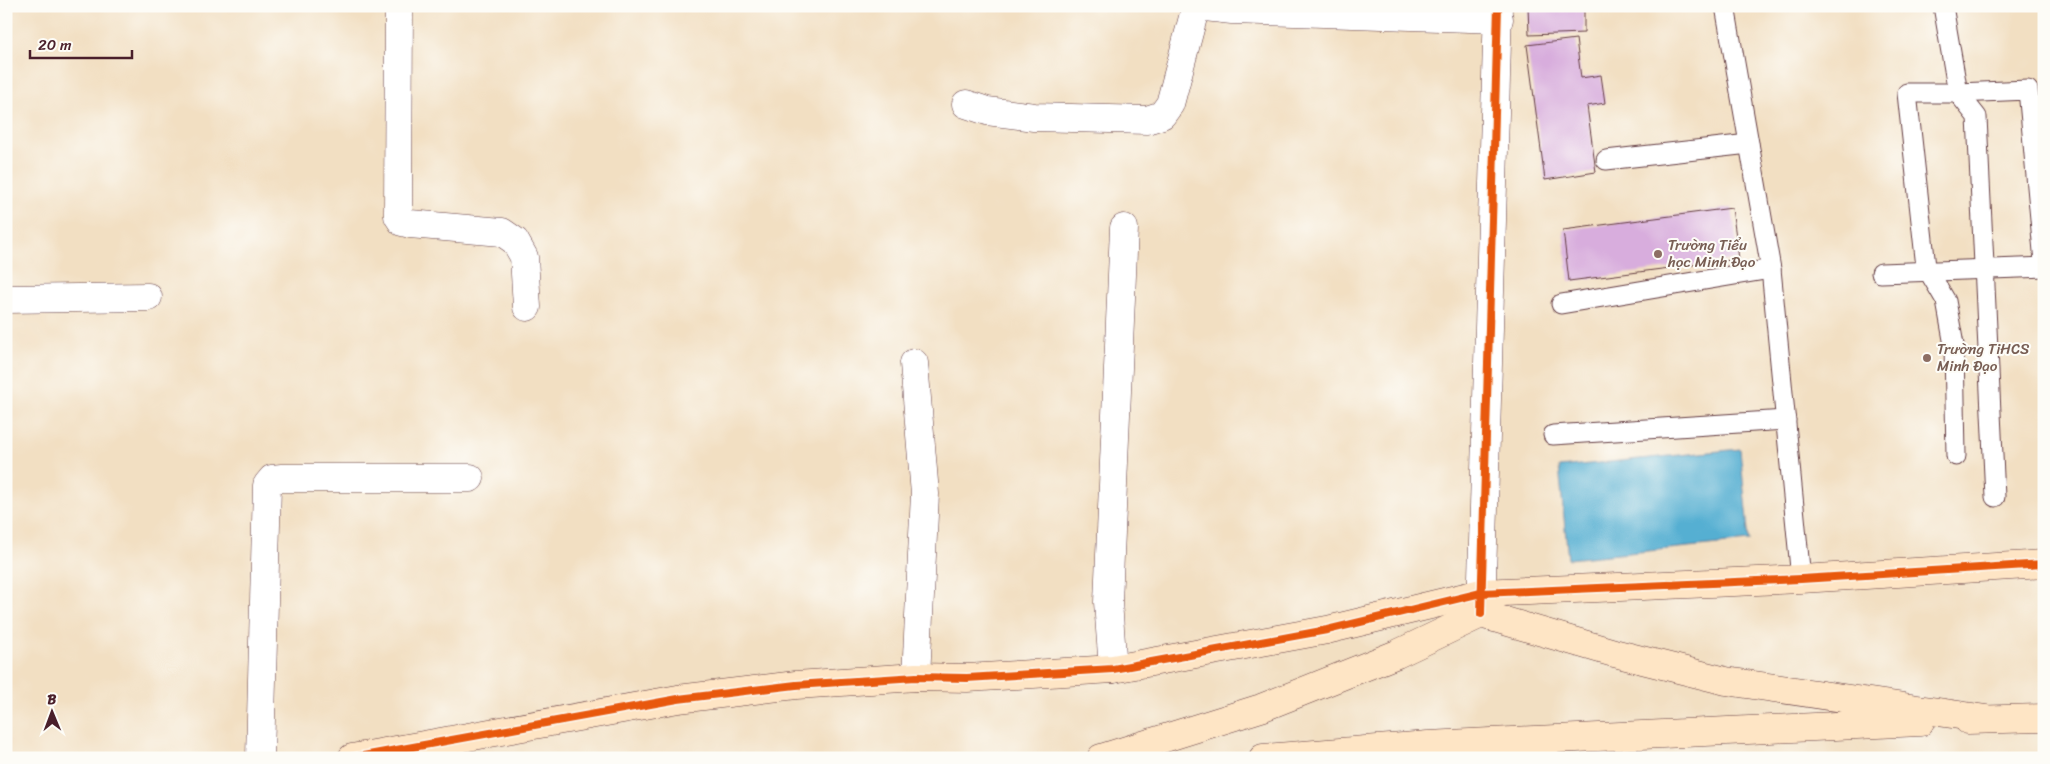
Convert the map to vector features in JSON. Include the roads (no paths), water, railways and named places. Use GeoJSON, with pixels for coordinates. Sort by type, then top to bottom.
{"type":"FeatureCollection","features":[{"type":"Feature","properties":{"kind":"street"},"geometry":{"type":"LineString","coordinates":[[400,6],[398,216],[402,222],[410,224],[502,232],[515,241],[524,257],[527,307]]}},
{"type":"Feature","properties":{"kind":"street"},"geometry":{"type":"LineString","coordinates":[[966,104],[987,111],[1055,119],[1147,120],[1162,115],[1170,104],[1196,6],[1232,10],[1499,13],[1481,604]]}},
{"type":"Feature","properties":{"kind":"street"},"geometry":{"type":"LineString","coordinates":[[1113,669],[1108,602],[1124,228]]}},
{"type":"Feature","properties":{"kind":"street"},"geometry":{"type":"LineString","coordinates":[[6,299],[148,297]]}},
{"type":"Feature","properties":{"kind":"street"},"geometry":{"type":"LineString","coordinates":[[914,363],[925,494],[916,677]]}},
{"type":"Feature","properties":{"kind":"street"},"geometry":{"type":"LineString","coordinates":[[260,758],[267,485],[272,479],[282,478],[470,478]]}},
{"type":"Feature","properties":{"kind":"street"},"geometry":{"type":"LineString","coordinates":[[352,758],[678,698],[796,685],[916,677],[967,678],[1113,669],[1481,604],[1802,579],[2044,564]]}},
{"type":"Feature","properties":{"kind":"street"},"geometry":{"type":"LineString","coordinates":[[1481,604],[1614,653],[1726,681],[1986,719]]}},
{"type":"Feature","properties":{"kind":"street"},"geometry":{"type":"LineString","coordinates":[[1101,758],[1261,708],[1397,654],[1481,604]]}},
{"type":"Feature","properties":{"kind":"street"},"geometry":{"type":"LineString","coordinates":[[1263,758],[1428,745],[1986,719],[2044,718]]}},
{"type":"Feature","properties":{"kind":"lane"},"geometry":{"type":"LineString","coordinates":[[1724,6],[1771,269],[1802,579]]}},
{"type":"Feature","properties":{"kind":"lane"},"geometry":{"type":"LineString","coordinates":[[1943,6],[1958,93],[1977,117],[1995,497]]}},
{"type":"Feature","properties":{"kind":"lane"},"geometry":{"type":"LineString","coordinates":[[1956,456],[1954,345],[1946,301],[1926,267],[1908,93],[2028,90],[2044,262]]}},
{"type":"Feature","properties":{"kind":"lane"},"geometry":{"type":"LineString","coordinates":[[1606,160],[1750,144]]}},
{"type":"Feature","properties":{"kind":"lane"},"geometry":{"type":"LineString","coordinates":[[1881,273],[2044,267]]}},
{"type":"Feature","properties":{"kind":"lane"},"geometry":{"type":"LineString","coordinates":[[1561,304],[1771,269]]}},
{"type":"Feature","properties":{"kind":"lane"},"geometry":{"type":"LineString","coordinates":[[1554,435],[1786,420]]}},
{"type":"Feature","properties":{"kind":"water"},"geometry":{"type":"Polygon","coordinates":[[[1740,449],[1749,541],[1568,559],[1559,467],[1740,449]]]}},
{"type":"Feature","properties":{"kind":"place","name":"Trường Tiểu học Minh Đạo"},"geometry":{"type":"Point","coordinates":[1658,254]}},
{"type":"Feature","properties":{"kind":"place","name":"Trường TiHCS Minh Đạo"},"geometry":{"type":"Point","coordinates":[1927,358]}}]}
